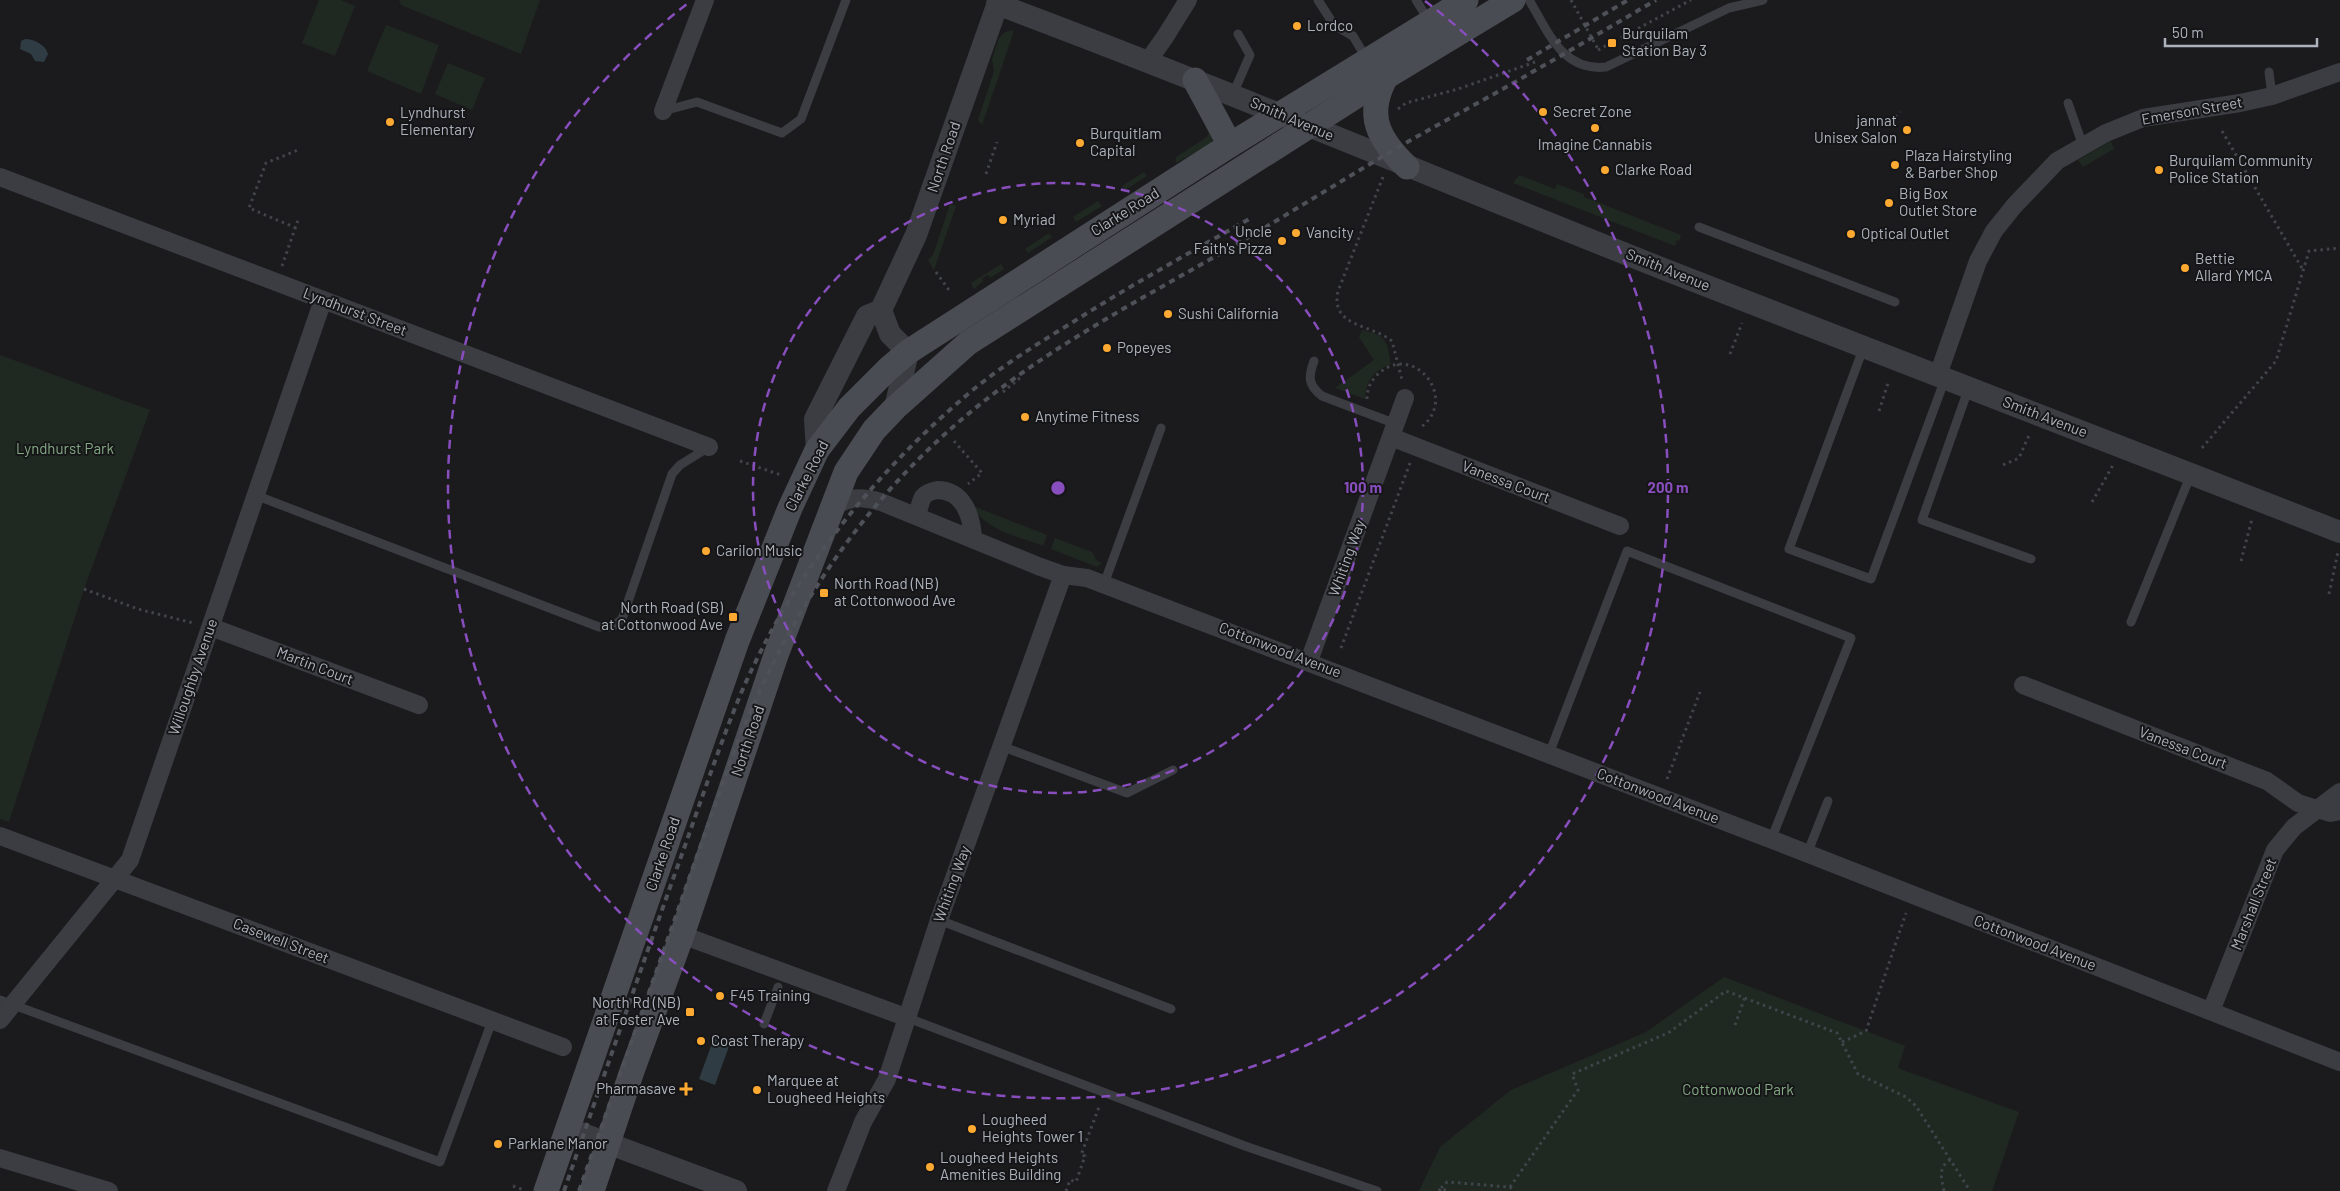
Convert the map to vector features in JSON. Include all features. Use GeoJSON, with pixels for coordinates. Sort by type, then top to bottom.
{"type":"FeatureCollection","features":[{"type":"Feature","properties":{"kind":"main road","name":"Clarke Road"},"geometry":{"type":"LineString","coordinates":[[546,1191],[737,641],[790,508],[818,450],[849,408],[908,352],[1230,145],[1466,0]]}},
{"type":"Feature","properties":{"kind":"main road","name":"Clarke Road"},"geometry":{"type":"LineString","coordinates":[[895,408],[968,343],[1386,77],[1514,0]]}},
{"type":"Feature","properties":{"kind":"main road"},"geometry":{"type":"LineString","coordinates":[[1386,77],[1377,93],[1374,106],[1375,118],[1398,163]]}},
{"type":"Feature","properties":{"kind":"main road"},"geometry":{"type":"LineString","coordinates":[[1194,80],[1230,145]]}},
{"type":"Feature","properties":{"kind":"main road","name":"North Road"},"geometry":{"type":"LineString","coordinates":[[592,1191],[682,934],[776,655],[830,510],[846,472],[874,430],[895,408]]}},
{"type":"Feature","properties":{"kind":"street"},"geometry":{"type":"LineString","coordinates":[[663,111],[705,0]]}},
{"type":"Feature","properties":{"kind":"street"},"geometry":{"type":"LineString","coordinates":[[1148,61],[1188,0]]}},
{"type":"Feature","properties":{"kind":"street","name":"Smith Avenue"},"geometry":{"type":"LineString","coordinates":[[998,2],[1232,94],[1398,163],[2191,474],[2339,542]]}},
{"type":"Feature","properties":{"kind":"street","name":"North Road"},"geometry":{"type":"LineString","coordinates":[[818,450],[815,419],[867,316],[881,310],[905,259],[927,205],[998,2]]}},
{"type":"Feature","properties":{"kind":"street","name":"Emerson Street"},"geometry":{"type":"LineString","coordinates":[[1942,376],[1978,262],[1994,231],[2014,206],[2057,161],[2106,133],[2143,118],[2240,103],[2272,96],[2340,72]]}},
{"type":"Feature","properties":{"kind":"street","name":"Lyndhurst Street"},"geometry":{"type":"LineString","coordinates":[[0,177],[709,447]]}},
{"type":"Feature","properties":{"kind":"street","name":"Willoughby Avenue"},"geometry":{"type":"LineString","coordinates":[[0,1020],[6,1002],[130,860],[203,625],[255,495],[323,300]]}},
{"type":"Feature","properties":{"kind":"street"},"geometry":{"type":"LineString","coordinates":[[881,310],[890,334],[908,352],[895,408]]}},
{"type":"Feature","properties":{"kind":"street","name":"Whiting Way"},"geometry":{"type":"LineString","coordinates":[[1309,661],[1405,398]]}},
{"type":"Feature","properties":{"kind":"street","name":"Vanessa Court"},"geometry":{"type":"LineString","coordinates":[[1394,431],[1620,526]]}},
{"type":"Feature","properties":{"kind":"street"},"geometry":{"type":"LineString","coordinates":[[917,516],[923,498],[929,493],[940,490],[955,494],[961,500],[972,522],[966,536]]}},
{"type":"Feature","properties":{"kind":"street","name":"Cottonwood Avenue"},"geometry":{"type":"LineString","coordinates":[[830,510],[851,498],[863,497],[917,516],[1063,575],[1088,578],[1309,661],[2340,1062]]}},
{"type":"Feature","properties":{"kind":"street","name":"Whiting Way"},"geometry":{"type":"LineString","coordinates":[[836,1191],[863,1122],[886,1079],[908,1018],[939,920],[1063,575]]}},
{"type":"Feature","properties":{"kind":"street","name":"Martin Court"},"geometry":{"type":"LineString","coordinates":[[203,625],[419,706]]}},
{"type":"Feature","properties":{"kind":"street","name":"Vanessa Court"},"geometry":{"type":"LineString","coordinates":[[2022,685],[2267,781],[2298,803],[2330,813],[2340,811]]}},
{"type":"Feature","properties":{"kind":"street","name":"Marshall Street"},"geometry":{"type":"LineString","coordinates":[[2211,1012],[2275,850],[2294,827],[2340,792]]}},
{"type":"Feature","properties":{"kind":"street","name":"Casewell Street"},"geometry":{"type":"LineString","coordinates":[[0,836],[563,1047]]}},
{"type":"Feature","properties":{"kind":"street"},"geometry":{"type":"LineString","coordinates":[[682,934],[908,1018]]}},
{"type":"Feature","properties":{"kind":"street"},"geometry":{"type":"LineString","coordinates":[[567,1128],[736,1191]]}},
{"type":"Feature","properties":{"kind":"street"},"geometry":{"type":"LineString","coordinates":[[0,1158],[109,1191]]}},
{"type":"Feature","properties":{"kind":"lane"},"geometry":{"type":"LineString","coordinates":[[663,111],[697,102],[782,133],[802,119],[846,0]]}},
{"type":"Feature","properties":{"kind":"lane"},"geometry":{"type":"LineString","coordinates":[[1318,0],[1334,25],[1353,36],[1368,60]]}},
{"type":"Feature","properties":{"kind":"lane"},"geometry":{"type":"LineString","coordinates":[[1416,0],[1430,22]]}},
{"type":"Feature","properties":{"kind":"lane"},"geometry":{"type":"LineString","coordinates":[[1530,0],[1558,50],[1570,59],[1597,68],[1606,67],[1729,8],[1762,0]]}},
{"type":"Feature","properties":{"kind":"lane"},"geometry":{"type":"LineString","coordinates":[[1232,94],[1250,55],[1238,34]]}},
{"type":"Feature","properties":{"kind":"lane"},"geometry":{"type":"LineString","coordinates":[[2269,72],[2272,96]]}},
{"type":"Feature","properties":{"kind":"lane"},"geometry":{"type":"LineString","coordinates":[[2068,103],[2083,146]]}},
{"type":"Feature","properties":{"kind":"lane"},"geometry":{"type":"LineString","coordinates":[[1699,227],[1895,302]]}},
{"type":"Feature","properties":{"kind":"lane"},"geometry":{"type":"LineString","coordinates":[[1864,346],[1789,549],[1871,579],[1942,376]]}},
{"type":"Feature","properties":{"kind":"lane"},"geometry":{"type":"LineString","coordinates":[[1314,361],[1309,380],[1312,389],[1322,396],[1394,431]]}},
{"type":"Feature","properties":{"kind":"lane"},"geometry":{"type":"LineString","coordinates":[[1970,387],[1922,520],[2031,559]]}},
{"type":"Feature","properties":{"kind":"lane"},"geometry":{"type":"LineString","coordinates":[[1104,584],[1161,428]]}},
{"type":"Feature","properties":{"kind":"lane"},"geometry":{"type":"LineString","coordinates":[[255,495],[599,627],[612,627],[622,619],[672,474],[680,465],[709,447]]}},
{"type":"Feature","properties":{"kind":"lane"},"geometry":{"type":"LineString","coordinates":[[2131,622],[2191,474]]}},
{"type":"Feature","properties":{"kind":"lane"},"geometry":{"type":"LineString","coordinates":[[1549,754],[1627,551],[1851,638],[1771,840]]}},
{"type":"Feature","properties":{"kind":"lane"},"geometry":{"type":"LineString","coordinates":[[1001,746],[1127,793],[1173,770]]}},
{"type":"Feature","properties":{"kind":"lane"},"geometry":{"type":"LineString","coordinates":[[1807,854],[1828,801]]}},
{"type":"Feature","properties":{"kind":"lane"},"geometry":{"type":"LineString","coordinates":[[939,920],[1171,1009]]}},
{"type":"Feature","properties":{"kind":"lane"},"geometry":{"type":"LineString","coordinates":[[764,1024],[778,986]]}},
{"type":"Feature","properties":{"kind":"lane"},"geometry":{"type":"LineString","coordinates":[[6,1002],[440,1162],[492,1021]]}},
{"type":"Feature","properties":{"kind":"lane"},"geometry":{"type":"LineString","coordinates":[[908,1018],[1245,1146],[1378,1191]]}},
{"type":"Feature","properties":{"kind":"path"},"geometry":{"type":"LineString","coordinates":[[1571,0],[1599,51],[1691,0]]}},
{"type":"Feature","properties":{"kind":"path"},"geometry":{"type":"LineString","coordinates":[[1394,112],[1406,103],[1458,89],[1538,61]]}},
{"type":"Feature","properties":{"kind":"path"},"geometry":{"type":"LineString","coordinates":[[1891,122],[1900,112]]}},
{"type":"Feature","properties":{"kind":"path"},"geometry":{"type":"LineString","coordinates":[[2222,130],[2303,270]]}},
{"type":"Feature","properties":{"kind":"path"},"geometry":{"type":"LineString","coordinates":[[986,174],[997,142]]}},
{"type":"Feature","properties":{"kind":"path"},"geometry":{"type":"LineString","coordinates":[[296,228],[249,208],[266,163],[298,150]]}},
{"type":"Feature","properties":{"kind":"path"},"geometry":{"type":"LineString","coordinates":[[1398,163],[1338,291],[1336,303],[1340,313],[1350,321],[1381,333],[1392,340],[1395,345],[1405,398]]}},
{"type":"Feature","properties":{"kind":"path"},"geometry":{"type":"LineString","coordinates":[[281,269],[298,220]]}},
{"type":"Feature","properties":{"kind":"path"},"geometry":{"type":"LineString","coordinates":[[2202,448],[2276,361],[2308,251],[2340,248]]}},
{"type":"Feature","properties":{"kind":"path"},"geometry":{"type":"LineString","coordinates":[[936,272],[949,290]]}},
{"type":"Feature","properties":{"kind":"path"},"geometry":{"type":"LineString","coordinates":[[1730,354],[1744,318]]}},
{"type":"Feature","properties":{"kind":"path"},"geometry":{"type":"LineString","coordinates":[[1879,411],[1891,374]]}},
{"type":"Feature","properties":{"kind":"path"},"geometry":{"type":"LineString","coordinates":[[1003,392],[1020,378]]}},
{"type":"Feature","properties":{"kind":"path"},"geometry":{"type":"LineString","coordinates":[[2004,465],[2019,458],[2032,430]]}},
{"type":"Feature","properties":{"kind":"path"},"geometry":{"type":"LineString","coordinates":[[954,440],[982,473],[966,486]]}},
{"type":"Feature","properties":{"kind":"path"},"geometry":{"type":"LineString","coordinates":[[1341,648],[1410,464],[1408,458]]}},
{"type":"Feature","properties":{"kind":"path"},"geometry":{"type":"LineString","coordinates":[[740,460],[781,475]]}},
{"type":"Feature","properties":{"kind":"path"},"geometry":{"type":"LineString","coordinates":[[2092,502],[2115,462]]}},
{"type":"Feature","properties":{"kind":"path"},"geometry":{"type":"LineString","coordinates":[[2241,561],[2252,516]]}},
{"type":"Feature","properties":{"kind":"path"},"geometry":{"type":"LineString","coordinates":[[2329,594],[2339,542]]}},
{"type":"Feature","properties":{"kind":"path"},"geometry":{"type":"LineString","coordinates":[[84,589],[138,609],[203,625]]}},
{"type":"Feature","properties":{"kind":"path"},"geometry":{"type":"LineString","coordinates":[[1667,779],[1700,692]]}},
{"type":"Feature","properties":{"kind":"path"},"geometry":{"type":"LineString","coordinates":[[1842,1042],[1866,1031],[1913,895]]}},
{"type":"Feature","properties":{"kind":"path"},"geometry":{"type":"LineString","coordinates":[[1510,1187],[1578,1090],[1572,1074],[1668,1033],[1726,991],[1837,1033],[1858,1074],[1906,1097],[1916,1106],[1970,1191]]}},
{"type":"Feature","properties":{"kind":"path"},"geometry":{"type":"LineString","coordinates":[[1735,1024],[1745,997]]}},
{"type":"Feature","properties":{"kind":"path"},"geometry":{"type":"LineString","coordinates":[[1066,1191],[1070,1180],[1076,1182],[1085,1156],[1081,1155],[1099,1107]]}},
{"type":"Feature","properties":{"kind":"path"},"geometry":{"type":"LineString","coordinates":[[1944,1191],[1941,1169],[1944,1163],[1951,1159]]}},
{"type":"Feature","properties":{"kind":"path"},"geometry":{"type":"LineString","coordinates":[[1440,1190],[1448,1182],[1510,1187],[1514,1191]]}},
{"type":"Feature","properties":{"kind":"path"},"geometry":{"type":"LineString","coordinates":[[512,1186],[525,1191]]}},
{"type":"Feature","properties":{"kind":"path"},"geometry":{"type":"LineString","coordinates":[[1440,1190],[1447,1191]]}},
{"type":"Feature","properties":{"kind":"green space"},"geometry":{"type":"Polygon","coordinates":[[[319,0],[341,0],[355,6],[335,56],[302,43],[319,0]]]}},
{"type":"Feature","properties":{"kind":"green space"},"geometry":{"type":"Polygon","coordinates":[[[399,0],[540,0],[521,54],[401,5],[399,0]]]}},
{"type":"Feature","properties":{"kind":"green space"},"geometry":{"type":"Polygon","coordinates":[[[386,25],[439,45],[421,94],[367,71],[386,25]]]}},
{"type":"Feature","properties":{"kind":"green space"},"geometry":{"type":"Polygon","coordinates":[[[1014,30],[982,125],[978,120],[994,71],[992,59],[999,38],[1005,32],[1014,30]]]}},
{"type":"Feature","properties":{"kind":"green space"},"geometry":{"type":"Polygon","coordinates":[[[448,63],[485,78],[472,110],[435,94],[448,63]]]}},
{"type":"Feature","properties":{"kind":"green space"},"geometry":{"type":"Polygon","coordinates":[[[1209,132],[1213,137],[1211,144],[1176,163],[1176,157],[1207,137],[1209,132]]]}},
{"type":"Feature","properties":{"kind":"green space"},"geometry":{"type":"Polygon","coordinates":[[[2111,141],[2114,149],[2083,167],[2078,160],[2111,141]]]}},
{"type":"Feature","properties":{"kind":"green space"},"geometry":{"type":"Polygon","coordinates":[[[1144,172],[1147,176],[1125,190],[1122,186],[1144,172]]]}},
{"type":"Feature","properties":{"kind":"green space"},"geometry":{"type":"Polygon","coordinates":[[[1519,175],[1555,189],[1557,184],[1584,194],[1584,197],[1681,235],[1679,241],[1677,240],[1675,246],[1513,183],[1519,175]]]}},
{"type":"Feature","properties":{"kind":"green space"},"geometry":{"type":"Polygon","coordinates":[[[1098,201],[1102,206],[1076,222],[1073,217],[1098,201]]]}},
{"type":"Feature","properties":{"kind":"green space"},"geometry":{"type":"Polygon","coordinates":[[[950,204],[956,206],[934,270],[928,260],[933,255],[950,204]]]}},
{"type":"Feature","properties":{"kind":"green space"},"geometry":{"type":"Polygon","coordinates":[[[1049,233],[1052,237],[1028,253],[1025,249],[1049,233]]]}},
{"type":"Feature","properties":{"kind":"green space"},"geometry":{"type":"Polygon","coordinates":[[[1001,264],[1004,269],[990,278],[988,275],[982,278],[983,281],[974,289],[971,283],[1001,264]]]}},
{"type":"Feature","properties":{"kind":"green space"},"geometry":{"type":"Polygon","coordinates":[[[1362,330],[1377,334],[1384,340],[1387,344],[1391,364],[1380,369],[1372,377],[1365,393],[1365,399],[1335,388],[1374,360],[1359,337],[1362,330]]]}},
{"type":"Feature","properties":{"kind":"green space","name":"Lyndhurst Park"},"geometry":{"type":"Polygon","coordinates":[[[0,355],[150,410],[84,589],[9,822],[0,819],[0,355]]]}},
{"type":"Feature","properties":{"kind":"green space"},"geometry":{"type":"Polygon","coordinates":[[[973,506],[1047,535],[1043,546],[994,527],[978,514],[973,506]]]}},
{"type":"Feature","properties":{"kind":"green space"},"geometry":{"type":"Polygon","coordinates":[[[1055,538],[1092,552],[1097,561],[1102,563],[1097,567],[1051,549],[1055,538]]]}},
{"type":"Feature","properties":{"kind":"green space","name":"Cottonwood Park"},"geometry":{"type":"Polygon","coordinates":[[[1724,977],[1905,1046],[1898,1068],[2019,1112],[1992,1191],[1419,1191],[1440,1147],[1511,1090],[1646,1032],[1724,977]]]}},
{"type":"Feature","properties":{"kind":"shaded area"},"geometry":{"type":"Polygon","coordinates":[[[25,39],[36,41],[45,48],[48,54],[44,62],[35,61],[31,54],[20,49],[21,41],[25,39]]]}},
{"type":"Feature","properties":{"kind":"shaded area"},"geometry":{"type":"Polygon","coordinates":[[[715,1035],[731,1041],[715,1085],[699,1079],[715,1035]]]}},
{"type":"Feature","properties":{"kind":"railway"},"geometry":{"type":"LineString","coordinates":[[1527,60],[1628,0]]}},
{"type":"Feature","properties":{"kind":"railway"},"geometry":{"type":"LineString","coordinates":[[579,1191],[734,751],[784,643],[812,594],[844,546],[879,502],[918,460],[961,420],[1038,362],[1132,304],[1259,231],[1403,144],[1516,82],[1656,0]]}},
{"type":"Feature","properties":{"kind":"railway"},"geometry":{"type":"LineString","coordinates":[[564,1191],[730,720],[759,655],[781,614],[806,574],[833,536],[893,465],[974,389],[1015,359],[1095,308],[1251,218]]}},
{"type":"Feature","properties":{"kind":"place","name":"Lordco"},"geometry":{"type":"Point","coordinates":[1297,26]}},
{"type":"Feature","properties":{"kind":"place","name":"Burquilam Station Bay 3"},"geometry":{"type":"Point","coordinates":[1612,43]}},
{"type":"Feature","properties":{"kind":"place","name":"Secret Zone"},"geometry":{"type":"Point","coordinates":[1543,112]}},
{"type":"Feature","properties":{"kind":"place","name":"Lyndhurst Elementary"},"geometry":{"type":"Point","coordinates":[390,122]}},
{"type":"Feature","properties":{"kind":"place","name":"Imagine Cannabis"},"geometry":{"type":"Point","coordinates":[1595,128]}},
{"type":"Feature","properties":{"kind":"place","name":"jannat Unisex Salon"},"geometry":{"type":"Point","coordinates":[1907,130]}},
{"type":"Feature","properties":{"kind":"place","name":"Burquitlam Capital"},"geometry":{"type":"Point","coordinates":[1080,143]}},
{"type":"Feature","properties":{"kind":"place","name":"Plaza Hairstyling & Barber Shop"},"geometry":{"type":"Point","coordinates":[1895,165]}},
{"type":"Feature","properties":{"kind":"place","name":"Clarke Road"},"geometry":{"type":"Point","coordinates":[1605,170]}},
{"type":"Feature","properties":{"kind":"place","name":"Burquilam Community Police Station"},"geometry":{"type":"Point","coordinates":[2159,170]}},
{"type":"Feature","properties":{"kind":"place","name":"Big Box Outlet Store"},"geometry":{"type":"Point","coordinates":[1889,203]}},
{"type":"Feature","properties":{"kind":"place","name":"Myriad"},"geometry":{"type":"Point","coordinates":[1003,220]}},
{"type":"Feature","properties":{"kind":"place","name":"Vancity"},"geometry":{"type":"Point","coordinates":[1296,233]}},
{"type":"Feature","properties":{"kind":"place","name":"Optical Outlet"},"geometry":{"type":"Point","coordinates":[1851,234]}},
{"type":"Feature","properties":{"kind":"place","name":"Uncle Faith's Pizza"},"geometry":{"type":"Point","coordinates":[1282,241]}},
{"type":"Feature","properties":{"kind":"place","name":"Bettie Allard YMCA"},"geometry":{"type":"Point","coordinates":[2185,268]}},
{"type":"Feature","properties":{"kind":"place","name":"Sushi California"},"geometry":{"type":"Point","coordinates":[1168,314]}},
{"type":"Feature","properties":{"kind":"place","name":"Popeyes"},"geometry":{"type":"Point","coordinates":[1107,348]}},
{"type":"Feature","properties":{"kind":"place","name":"Anytime Fitness"},"geometry":{"type":"Point","coordinates":[1025,417]}},
{"type":"Feature","properties":{"kind":"place","name":"Carilon Music"},"geometry":{"type":"Point","coordinates":[706,551]}},
{"type":"Feature","properties":{"kind":"place","name":"North Road (NB) at Cottonwood Ave"},"geometry":{"type":"Point","coordinates":[824,593]}},
{"type":"Feature","properties":{"kind":"place","name":"North Road (SB) at Cottonwood Ave"},"geometry":{"type":"Point","coordinates":[733,617]}},
{"type":"Feature","properties":{"kind":"place","name":"F45 Training"},"geometry":{"type":"Point","coordinates":[720,996]}},
{"type":"Feature","properties":{"kind":"place","name":"North Rd (NB) at Foster Ave"},"geometry":{"type":"Point","coordinates":[690,1012]}},
{"type":"Feature","properties":{"kind":"place","name":"Coast Therapy"},"geometry":{"type":"Point","coordinates":[701,1041]}},
{"type":"Feature","properties":{"kind":"place","name":"Pharmasave"},"geometry":{"type":"Point","coordinates":[686,1089]}},
{"type":"Feature","properties":{"kind":"place","name":"Marquee at Lougheed Heights"},"geometry":{"type":"Point","coordinates":[757,1090]}},
{"type":"Feature","properties":{"kind":"place","name":"Lougheed Heights Tower 1"},"geometry":{"type":"Point","coordinates":[972,1129]}},
{"type":"Feature","properties":{"kind":"place","name":"Parklane Manor"},"geometry":{"type":"Point","coordinates":[498,1144]}},
{"type":"Feature","properties":{"kind":"place","name":"Lougheed Heights Amenities Building"},"geometry":{"type":"Point","coordinates":[930,1167]}}]}
